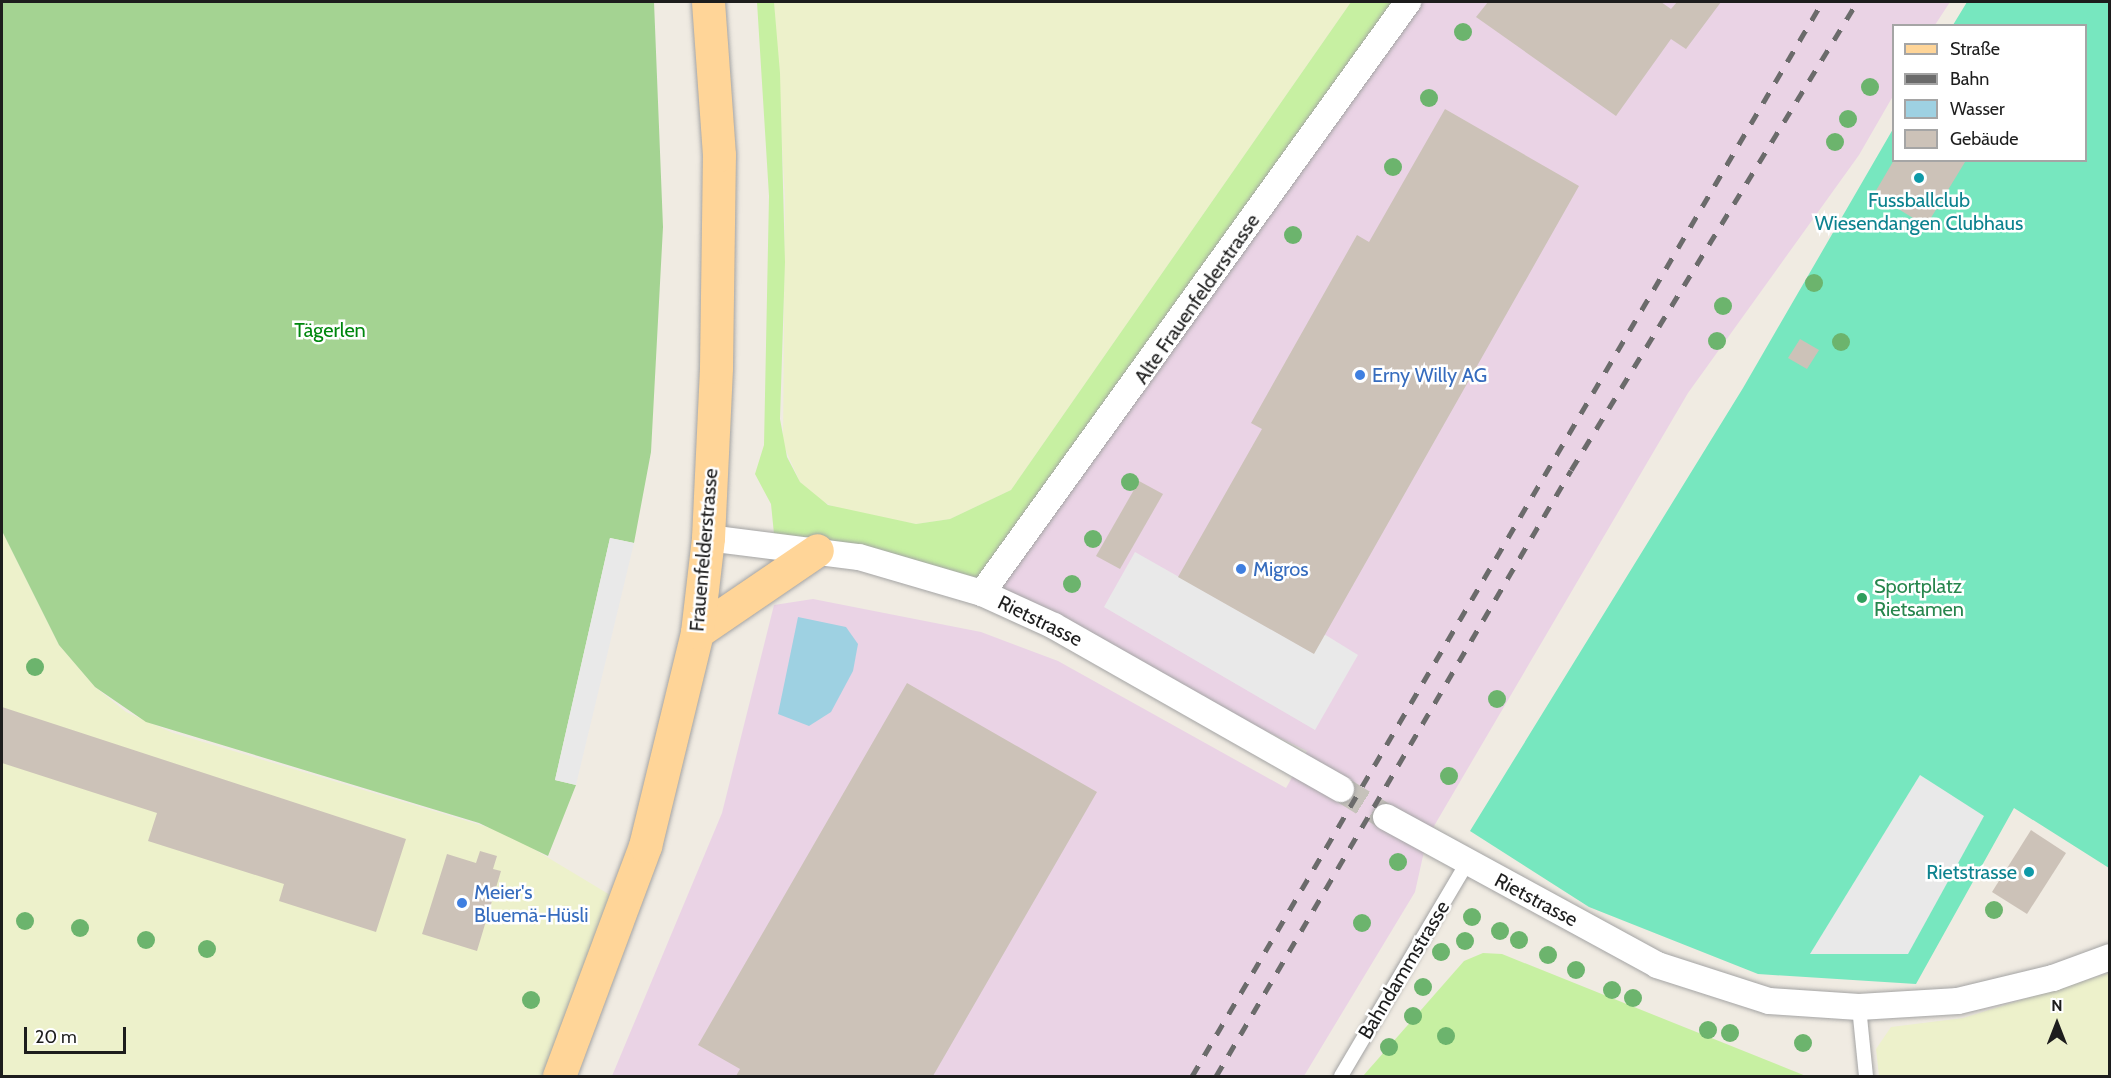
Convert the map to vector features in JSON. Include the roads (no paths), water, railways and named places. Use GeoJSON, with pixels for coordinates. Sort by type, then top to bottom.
{"type":"FeatureCollection","features":[{"type":"Feature","properties":{"kind":"main road","name":"Frauenfelderstrasse"},"geometry":{"type":"LineString","coordinates":[[559,1077],[645,846],[697,632],[708,538],[719,155],[708,2]]}},
{"type":"Feature","properties":{"kind":"main road"},"geometry":{"type":"LineString","coordinates":[[697,632],[817,550]]}},
{"type":"Feature","properties":{"kind":"street","name":"Alte Frauenfelderstrasse"},"geometry":{"type":"LineString","coordinates":[[982,593],[1408,2]]}},
{"type":"Feature","properties":{"kind":"street","name":"Rietstrasse"},"geometry":{"type":"LineString","coordinates":[[708,538],[817,550],[907,568],[982,593],[1054,626],[1341,789]]}},
{"type":"Feature","properties":{"kind":"street","name":"Rietstrasse"},"geometry":{"type":"LineString","coordinates":[[1386,817],[1657,965],[1768,1001],[1860,1007],[1958,1001],[2052,978],[2109,957]]}},
{"type":"Feature","properties":{"kind":"lane","name":"Bahndammstrasse"},"geometry":{"type":"LineString","coordinates":[[1341,1077],[1467,863]]}},
{"type":"Feature","properties":{"kind":"lane"},"geometry":{"type":"LineString","coordinates":[[1860,1007],[1866,1077]]}},
{"type":"Feature","properties":{"kind":"water"},"geometry":{"type":"Polygon","coordinates":[[[798,617],[846,627],[858,644],[853,671],[831,712],[809,726],[778,714],[798,617]]]}},
{"type":"Feature","properties":{"kind":"tunnel"},"geometry":{"type":"LineString","coordinates":[[1341,789],[1386,817]]}},
{"type":"Feature","properties":{"kind":"railway"},"geometry":{"type":"LineString","coordinates":[[1192,1076],[1822,2]]}},
{"type":"Feature","properties":{"kind":"railway"},"geometry":{"type":"LineString","coordinates":[[1216,1076],[1571,470],[1857,2]]}},
{"type":"Feature","properties":{"kind":"place","name":"Fussballclub Wiesendangen Clubhaus"},"geometry":{"type":"Point","coordinates":[1919,178]}},
{"type":"Feature","properties":{"kind":"place","name":"Erny Willy AG"},"geometry":{"type":"Point","coordinates":[1360,375]}},
{"type":"Feature","properties":{"kind":"place","name":"Migros"},"geometry":{"type":"Point","coordinates":[1241,569]}},
{"type":"Feature","properties":{"kind":"place","name":"Sportplatz Rietsamen"},"geometry":{"type":"Point","coordinates":[1862,598]}},
{"type":"Feature","properties":{"kind":"place","name":"Rietstrasse"},"geometry":{"type":"Point","coordinates":[2029,872]}},
{"type":"Feature","properties":{"kind":"place","name":"Meier's Bluemä-Hüsli"},"geometry":{"type":"Point","coordinates":[462,903]}},
{"type":"Feature","properties":{"kind":"park label","name":"Tägerlen"},"geometry":{"type":"Point","coordinates":[330,330]}}]}
